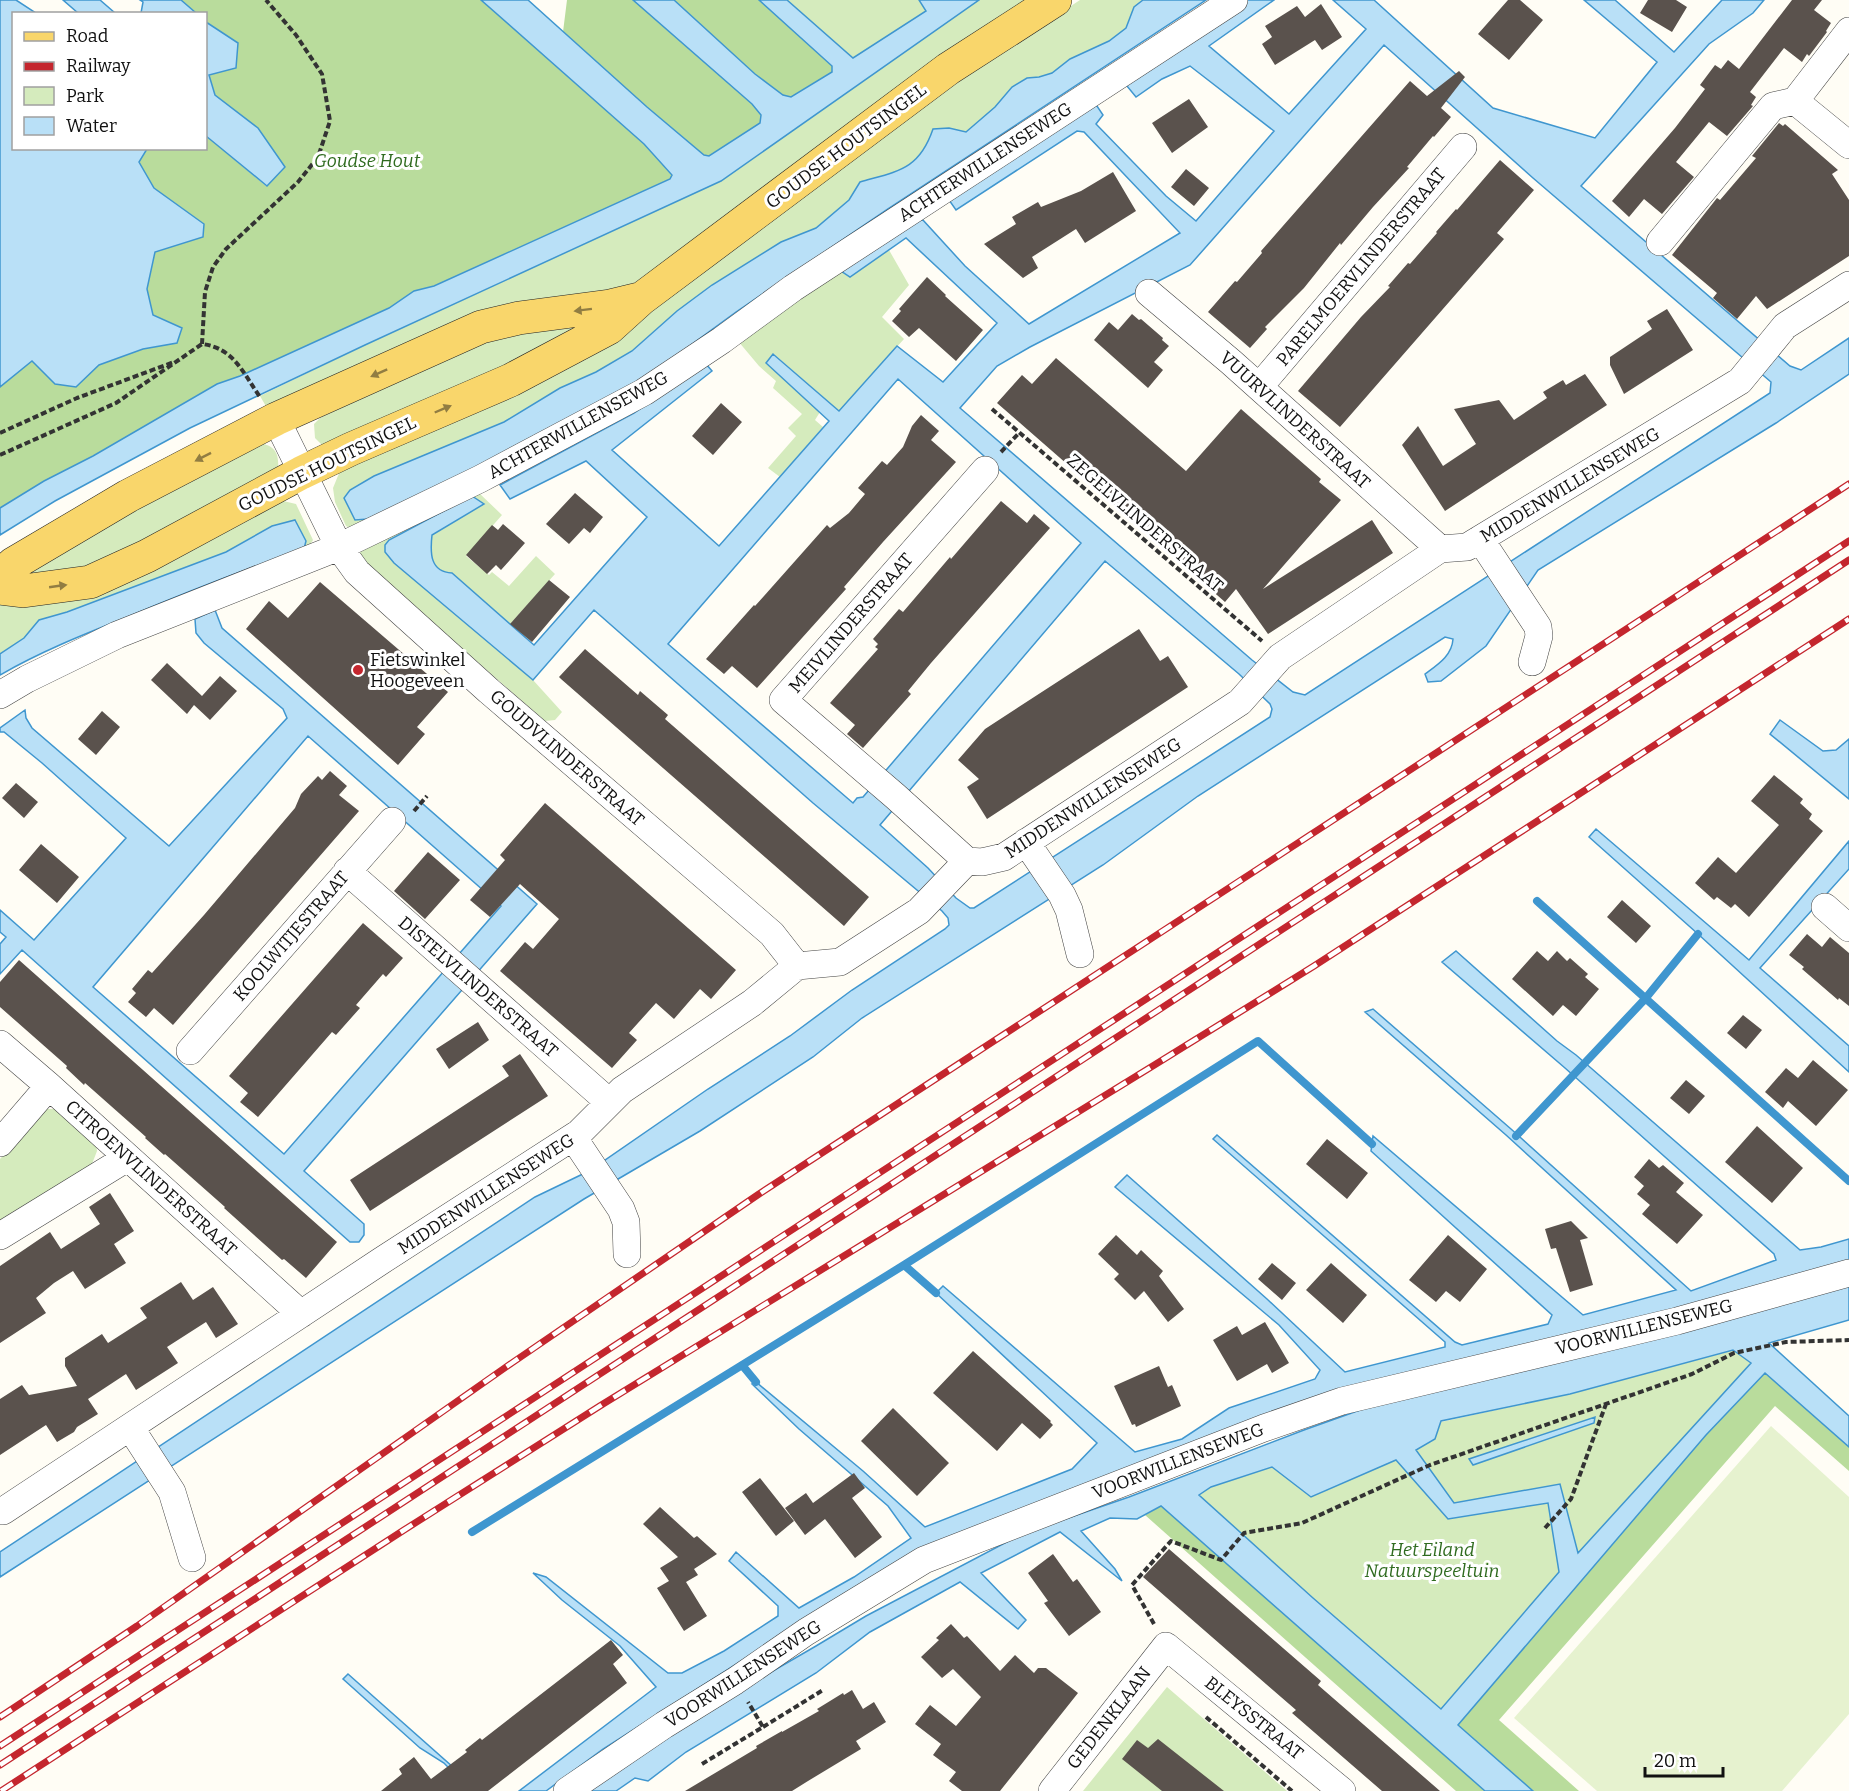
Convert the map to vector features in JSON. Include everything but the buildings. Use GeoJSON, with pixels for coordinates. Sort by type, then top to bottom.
{"type":"FeatureCollection","features":[{"type":"Feature","properties":{"kind":"main road","name":"GOUDSE HOUTSINGEL"},"geometry":{"type":"LineString","coordinates":[[0,588],[22,591],[90,582],[147,556],[301,473],[511,380],[609,328],[641,299],[948,69],[1055,0]]}},
{"type":"Feature","properties":{"kind":"main road","name":"GOUDSE HOUTSINGEL"},"geometry":{"type":"LineString","coordinates":[[0,576],[13,564],[128,496],[276,420],[481,327],[519,318],[610,306],[641,299]]}},
{"type":"Feature","properties":{"kind":"street","name":"ACHTERWILLENSEWEG"},"geometry":{"type":"LineString","coordinates":[[0,695],[27,679],[117,635],[339,547],[480,479],[644,392],[722,340],[793,288],[1234,0]]}},
{"type":"Feature","properties":{"kind":"street"},"geometry":{"type":"LineString","coordinates":[[1660,242],[1773,106],[1795,101],[1849,32]]}},
{"type":"Feature","properties":{"kind":"street"},"geometry":{"type":"LineString","coordinates":[[1795,101],[1849,145]]}},
{"type":"Feature","properties":{"kind":"street","name":"PARELMOERVLINDERSTRAAT"},"geometry":{"type":"LineString","coordinates":[[1259,387],[1463,147]]}},
{"type":"Feature","properties":{"kind":"street","name":"MIDDENWILLENSEWEG"},"geometry":{"type":"LineString","coordinates":[[967,861],[982,862],[1033,852],[1240,702],[1267,672],[1440,549],[1467,547],[1740,381],[1785,326],[1849,285]]}},
{"type":"Feature","properties":{"kind":"street","name":"VUURVLINDERSTRAAT"},"geometry":{"type":"LineString","coordinates":[[1149,293],[1259,387],[1440,549]]}},
{"type":"Feature","properties":{"kind":"street","name":"GOUDVLINDERSTRAAT"},"geometry":{"type":"LineString","coordinates":[[276,420],[339,547],[357,572],[489,691],[772,934],[797,966]]}},
{"type":"Feature","properties":{"kind":"street","name":"MEIVLINDERSTRAAT"},"geometry":{"type":"LineString","coordinates":[[967,861],[783,700],[985,470]]}},
{"type":"Feature","properties":{"kind":"street"},"geometry":{"type":"LineString","coordinates":[[1480,539],[1538,627],[1539,636],[1532,662]]}},
{"type":"Feature","properties":{"kind":"street","name":"KOOLWITJESTRAAT"},"geometry":{"type":"LineString","coordinates":[[190,1050],[392,821]]}},
{"type":"Feature","properties":{"kind":"street"},"geometry":{"type":"LineString","coordinates":[[1033,852],[1069,910],[1080,954]]}},
{"type":"Feature","properties":{"kind":"street"},"geometry":{"type":"LineString","coordinates":[[797,966],[840,962],[919,911],[967,861]]}},
{"type":"Feature","properties":{"kind":"street","name":"DISTELVLINDERSTRAAT"},"geometry":{"type":"LineString","coordinates":[[347,871],[609,1102]]}},
{"type":"Feature","properties":{"kind":"street"},"geometry":{"type":"LineString","coordinates":[[1825,907],[1849,928]]}},
{"type":"Feature","properties":{"kind":"street","name":"MIDDENWILLENSEWEG"},"geometry":{"type":"LineString","coordinates":[[0,1511],[579,1133],[622,1090],[752,1004],[797,966]]}},
{"type":"Feature","properties":{"kind":"street","name":"CITROENVLINDERSTRAAT"},"geometry":{"type":"LineString","coordinates":[[0,1044],[50,1086],[302,1314]]}},
{"type":"Feature","properties":{"kind":"street"},"geometry":{"type":"LineString","coordinates":[[0,1143],[50,1086]]}},
{"type":"Feature","properties":{"kind":"street"},"geometry":{"type":"LineString","coordinates":[[573,1137],[621,1209],[626,1222],[627,1254]]}},
{"type":"Feature","properties":{"kind":"street"},"geometry":{"type":"LineString","coordinates":[[0,1236],[127,1158]]}},
{"type":"Feature","properties":{"kind":"street","name":"VOORWILLENSEWEG"},"geometry":{"type":"LineString","coordinates":[[567,1791],[806,1632],[924,1560],[1264,1428],[1342,1401],[1677,1321],[1849,1273]]}},
{"type":"Feature","properties":{"kind":"street"},"geometry":{"type":"LineString","coordinates":[[130,1427],[172,1492],[192,1558]]}},
{"type":"Feature","properties":{"kind":"street","name":"GEDENKLAAN"},"geometry":{"type":"LineString","coordinates":[[1052,1791],[1166,1646]]}},
{"type":"Feature","properties":{"kind":"street","name":"BLEYSSTRAAT"},"geometry":{"type":"LineString","coordinates":[[1166,1646],[1342,1791]]}},
{"type":"Feature","properties":{"kind":"path"},"geometry":{"type":"LineString","coordinates":[[202,344],[205,292],[213,267],[226,249],[298,182],[318,157],[330,121],[322,74],[296,35],[266,0]]}},
{"type":"Feature","properties":{"kind":"path"},"geometry":{"type":"LineString","coordinates":[[0,455],[116,404],[202,344],[215,346],[232,356],[240,369]]}},
{"type":"Feature","properties":{"kind":"path"},"geometry":{"type":"LineString","coordinates":[[0,433],[77,398],[180,360]]}},
{"type":"Feature","properties":{"kind":"path","name":"ZEGELVLINDERSTRAAT"},"geometry":{"type":"LineString","coordinates":[[992,409],[1267,672]]}},
{"type":"Feature","properties":{"kind":"path"},"geometry":{"type":"LineString","coordinates":[[1166,1646],[1132,1585],[1171,1541],[1221,1560],[1245,1533],[1302,1522],[1430,1465],[1692,1374],[1734,1353],[1786,1342],[1849,1340]]}},
{"type":"Feature","properties":{"kind":"path"},"geometry":{"type":"LineString","coordinates":[[1545,1528],[1571,1499],[1606,1404]]}},
{"type":"Feature","properties":{"kind":"path"},"geometry":{"type":"LineString","coordinates":[[702,1764],[823,1690]]}},
{"type":"Feature","properties":{"kind":"path"},"geometry":{"type":"LineString","coordinates":[[755,1714],[763,1727]]}},
{"type":"Feature","properties":{"kind":"path"},"geometry":{"type":"LineString","coordinates":[[1203,1714],[1292,1791]]}},
{"type":"Feature","properties":{"kind":"green space","name":"Goudse Hout"},"geometry":{"type":"Polygon","coordinates":[[[181,0],[481,0],[644,144],[672,175],[670,179],[434,286],[414,291],[389,308],[226,381],[0,508],[0,387],[32,361],[55,384],[76,387],[99,365],[143,349],[177,343],[182,328],[153,315],[147,289],[155,251],[203,237],[204,224],[154,188],[139,162],[146,150],[207,150],[207,137],[266,186],[258,128],[215,95],[209,75],[238,43],[207,24],[207,12],[195,12],[181,0]]]}},
{"type":"Feature","properties":{"kind":"green space"},"geometry":{"type":"Polygon","coordinates":[[[567,0],[633,0],[752,104],[761,115],[760,123],[709,156],[704,155],[563,32],[567,0]]]}},
{"type":"Feature","properties":{"kind":"green space"},"geometry":{"type":"Polygon","coordinates":[[[674,0],[759,0],[832,66],[832,72],[791,97],[783,95],[755,74],[674,0]]]}},
{"type":"Feature","properties":{"kind":"green space"},"geometry":{"type":"Polygon","coordinates":[[[787,0],[943,0],[853,58],[787,0]]]}},
{"type":"Feature","properties":{"kind":"green space"},"geometry":{"type":"Polygon","coordinates":[[[979,0],[1028,0],[634,285],[271,415],[260,396],[365,345],[721,181],[979,0]]]}},
{"type":"Feature","properties":{"kind":"green space"},"geometry":{"type":"Polygon","coordinates":[[[1080,0],[1143,0],[1134,7],[1126,28],[1109,41],[1070,59],[1052,73],[1027,78],[1012,87],[995,108],[966,132],[949,128],[933,129],[921,153],[906,167],[860,182],[849,200],[816,228],[781,242],[677,311],[632,351],[596,372],[560,388],[504,422],[374,476],[350,490],[368,519],[355,530],[346,526],[335,502],[333,488],[342,466],[388,446],[878,141],[986,62],[1080,0]]]}},
{"type":"Feature","properties":{"kind":"green space"},"geometry":{"type":"Polygon","coordinates":[[[889,250],[909,285],[882,317],[904,339],[839,411],[774,354],[766,362],[820,412],[815,420],[823,427],[780,477],[768,468],[796,436],[788,428],[802,414],[773,388],[776,381],[759,366],[738,341],[838,269],[850,276],[889,250]]]}},
{"type":"Feature","properties":{"kind":"green space"},"geometry":{"type":"Polygon","coordinates":[[[590,319],[581,328],[339,445],[323,446],[315,438],[314,424],[320,418],[479,340],[590,319]]]}},
{"type":"Feature","properties":{"kind":"green space"},"geometry":{"type":"Polygon","coordinates":[[[251,442],[269,446],[276,452],[278,470],[79,577],[25,581],[19,568],[251,442]]]}},
{"type":"Feature","properties":{"kind":"green space"},"geometry":{"type":"Polygon","coordinates":[[[478,492],[502,515],[466,556],[489,575],[492,572],[509,586],[536,556],[555,574],[510,624],[452,573],[445,572],[435,565],[431,548],[432,535],[445,527],[385,552],[394,563],[533,680],[562,712],[555,720],[545,721],[370,568],[360,553],[362,546],[478,492]]]}},
{"type":"Feature","properties":{"kind":"green space"},"geometry":{"type":"Polygon","coordinates":[[[279,500],[296,504],[313,540],[308,548],[224,585],[221,578],[304,549],[272,526],[226,552],[40,620],[24,638],[0,654],[0,604],[279,500]]]}},
{"type":"Feature","properties":{"kind":"green space"},"geometry":{"type":"Polygon","coordinates":[[[44,1109],[55,1109],[95,1137],[97,1151],[92,1164],[0,1224],[0,1159],[44,1109]]]}},
{"type":"Feature","properties":{"kind":"green space","name":"Het Eiland Natuurspeeltuin"},"geometry":{"type":"Polygon","coordinates":[[[1734,1350],[1751,1363],[1441,1709],[1198,1494],[1211,1487],[1272,1467],[1396,1460],[1435,1439],[1441,1422],[1570,1394],[1734,1350]]]}},
{"type":"Feature","properties":{"kind":"green space"},"geometry":{"type":"Polygon","coordinates":[[[1765,1373],[1849,1447],[1849,1471],[1775,1406],[1499,1720],[1579,1791],[1533,1791],[1458,1725],[1706,1435],[1765,1373]]]}},
{"type":"Feature","properties":{"kind":"green space"},"geometry":{"type":"Polygon","coordinates":[[[1771,1426],[1849,1497],[1849,1714],[1782,1791],[1597,1791],[1514,1718],[1771,1426]]]}},
{"type":"Feature","properties":{"kind":"green space"},"geometry":{"type":"Polygon","coordinates":[[[1161,1506],[1487,1791],[1456,1791],[1145,1515],[1161,1506]]]}},
{"type":"Feature","properties":{"kind":"green space"},"geometry":{"type":"Polygon","coordinates":[[[1167,1687],[1287,1791],[1083,1791],[1167,1687]]]}},
{"type":"Feature","properties":{"kind":"water"},"geometry":{"type":"Polygon","coordinates":[[[0,0],[16,0],[34,12],[12,12],[12,150],[146,150],[139,162],[154,188],[204,224],[203,237],[155,252],[147,289],[153,315],[182,328],[177,343],[143,349],[99,365],[76,387],[55,384],[32,361],[0,387],[0,0]]]}},
{"type":"Feature","properties":{"kind":"water"},"geometry":{"type":"Polygon","coordinates":[[[63,0],[100,0],[114,12],[77,12],[63,0]]]}},
{"type":"Feature","properties":{"kind":"water"},"geometry":{"type":"Polygon","coordinates":[[[140,0],[181,0],[195,12],[141,12],[143,2],[140,0]]]}},
{"type":"Feature","properties":{"kind":"water"},"geometry":{"type":"Polygon","coordinates":[[[481,0],[528,0],[647,107],[704,155],[709,156],[760,123],[761,115],[752,104],[633,0],[674,0],[755,74],[783,95],[791,97],[832,72],[832,66],[759,0],[787,0],[853,58],[926,11],[919,0],[979,0],[721,181],[190,428],[55,501],[0,535],[0,508],[217,384],[240,376],[389,308],[414,291],[434,286],[670,179],[672,175],[644,144],[481,0]]]}},
{"type":"Feature","properties":{"kind":"water"},"geometry":{"type":"Polygon","coordinates":[[[1143,0],[1206,0],[888,209],[736,312],[636,385],[520,449],[368,519],[355,520],[344,498],[350,490],[374,476],[504,422],[560,388],[596,372],[632,351],[677,311],[712,285],[781,242],[816,228],[849,200],[860,182],[906,167],[921,153],[933,129],[949,128],[966,132],[995,107],[1012,87],[1027,78],[1052,73],[1070,59],[1109,41],[1126,28],[1134,7],[1143,0]]]}},
{"type":"Feature","properties":{"kind":"water"},"geometry":{"type":"Polygon","coordinates":[[[1244,0],[1274,0],[1209,46],[1289,114],[1366,29],[1333,0],[1374,0],[1493,108],[1595,138],[1657,62],[1584,0],[1615,0],[1674,52],[1722,0],[1764,0],[1753,13],[1709,44],[1581,186],[1790,366],[1801,370],[1849,338],[1849,374],[1776,423],[1538,570],[1486,646],[1441,681],[1428,682],[1425,674],[1443,660],[1450,650],[1453,639],[1445,637],[1198,796],[1103,865],[862,1018],[813,1057],[700,1131],[584,1199],[0,1577],[0,1552],[535,1197],[589,1171],[790,1036],[852,990],[949,925],[948,918],[942,911],[813,803],[594,610],[533,680],[394,563],[385,552],[385,545],[389,540],[472,496],[484,504],[432,535],[433,560],[439,569],[452,573],[534,645],[647,517],[586,461],[510,499],[500,485],[634,413],[706,364],[712,371],[612,450],[719,546],[829,421],[766,363],[773,354],[839,411],[897,346],[943,382],[997,323],[906,238],[850,277],[838,269],[922,219],[965,266],[1029,324],[1180,233],[1084,132],[1077,131],[956,210],[949,200],[1093,104],[1103,115],[1096,124],[1166,196],[1196,221],[1274,131],[1190,66],[1162,79],[1136,97],[1122,80],[1244,0]],[[1384,45],[1190,265],[997,366],[960,408],[1252,660],[1293,692],[1305,695],[1770,393],[1771,382],[1533,178],[1384,45]],[[898,379],[668,644],[853,803],[857,798],[863,797],[1081,543],[898,379]],[[1105,561],[880,825],[928,868],[956,898],[970,908],[974,908],[1270,717],[1272,709],[1270,704],[1239,674],[1105,561]]]}},
{"type":"Feature","properties":{"kind":"water"},"geometry":{"type":"Polygon","coordinates":[[[207,23],[238,43],[236,68],[209,75],[215,95],[258,128],[285,167],[267,186],[207,137],[207,23]]]}},
{"type":"Feature","properties":{"kind":"water"},"geometry":{"type":"Polygon","coordinates":[[[295,520],[306,541],[304,549],[214,582],[93,631],[46,651],[0,675],[0,654],[24,638],[39,620],[67,612],[226,552],[272,526],[295,520]]]}},
{"type":"Feature","properties":{"kind":"water"},"geometry":{"type":"Polygon","coordinates":[[[215,610],[222,628],[537,904],[304,1171],[364,1224],[364,1235],[359,1242],[350,1242],[22,950],[0,974],[0,944],[6,937],[0,932],[0,910],[34,940],[126,838],[42,763],[4,732],[0,732],[0,728],[25,710],[26,718],[32,728],[169,846],[287,718],[283,709],[204,643],[196,633],[195,619],[215,610]],[[308,736],[93,987],[284,1154],[501,906],[308,736]]]}},
{"type":"Feature","properties":{"kind":"water"},"geometry":{"type":"Polygon","coordinates":[[[1780,720],[1823,751],[1836,750],[1849,739],[1849,799],[1770,734],[1780,720]]]}},
{"type":"Feature","properties":{"kind":"water"},"geometry":{"type":"Polygon","coordinates":[[[1596,829],[1749,960],[1849,841],[1849,869],[1760,968],[1849,1046],[1849,1072],[1589,837],[1596,829]]]}},
{"type":"Feature","properties":{"kind":"water"},"geometry":{"type":"Polygon","coordinates":[[[1456,951],[1800,1250],[1849,1239],[1849,1260],[1662,1313],[1349,1388],[859,1586],[603,1749],[546,1791],[519,1791],[656,1687],[620,1646],[562,1600],[533,1573],[546,1577],[668,1673],[682,1673],[724,1651],[778,1616],[778,1606],[729,1561],[736,1552],[799,1608],[854,1577],[911,1538],[888,1506],[799,1429],[752,1384],[756,1382],[863,1471],[925,1527],[1072,1469],[1097,1443],[936,1293],[943,1286],[1135,1452],[1182,1439],[1229,1408],[1315,1379],[1320,1370],[1279,1325],[1115,1187],[1127,1175],[1267,1299],[1345,1372],[1445,1347],[1445,1342],[1213,1139],[1217,1135],[1455,1342],[1462,1345],[1548,1324],[1552,1315],[1371,1151],[1373,1136],[1583,1315],[1676,1290],[1506,1135],[1365,1012],[1373,1009],[1691,1291],[1776,1260],[1774,1254],[1442,962],[1456,951]]]}},
{"type":"Feature","properties":{"kind":"water"},"geometry":{"type":"Polygon","coordinates":[[[1849,1282],[1849,1320],[1769,1343],[1849,1416],[1849,1447],[1765,1373],[1706,1435],[1458,1725],[1533,1791],[1485,1791],[1161,1506],[1137,1519],[1110,1518],[1081,1531],[1115,1569],[1122,1581],[1060,1532],[981,1573],[1026,1620],[1018,1629],[960,1582],[870,1632],[816,1673],[686,1752],[648,1781],[635,1778],[616,1791],[588,1791],[735,1693],[866,1616],[1022,1534],[1129,1497],[1304,1430],[1433,1384],[1849,1282]],[[1733,1350],[1570,1394],[1441,1421],[1435,1439],[1416,1450],[1454,1503],[1560,1484],[1578,1553],[1751,1363],[1733,1350]],[[1396,1460],[1311,1497],[1272,1467],[1211,1487],[1199,1495],[1441,1709],[1559,1572],[1548,1503],[1448,1519],[1396,1460]]]}},
{"type":"Feature","properties":{"kind":"water"},"geometry":{"type":"Polygon","coordinates":[[[1595,1417],[1594,1423],[1473,1465],[1469,1459],[1595,1417]]]}},
{"type":"Feature","properties":{"kind":"water"},"geometry":{"type":"Polygon","coordinates":[[[348,1674],[480,1791],[471,1791],[444,1763],[420,1748],[343,1679],[348,1674]]]}},
{"type":"Feature","properties":{"kind":"waterway"},"geometry":{"type":"LineString","coordinates":[[1537,901],[1849,1181]]}},
{"type":"Feature","properties":{"kind":"waterway"},"geometry":{"type":"LineString","coordinates":[[1516,1136],[1645,999],[1698,934]]}},
{"type":"Feature","properties":{"kind":"waterway"},"geometry":{"type":"LineString","coordinates":[[472,1532],[904,1265],[1258,1041],[1372,1144]]}},
{"type":"Feature","properties":{"kind":"waterway"},"geometry":{"type":"LineString","coordinates":[[904,1265],[936,1293]]}},
{"type":"Feature","properties":{"kind":"waterway"},"geometry":{"type":"LineString","coordinates":[[742,1365],[756,1382]]}},
{"type":"Feature","properties":{"kind":"railway"},"geometry":{"type":"LineString","coordinates":[[0,1717],[137,1626],[506,1367],[759,1194],[1849,484]]}},
{"type":"Feature","properties":{"kind":"railway"},"geometry":{"type":"LineString","coordinates":[[0,1746],[1849,541]]}},
{"type":"Feature","properties":{"kind":"railway"},"geometry":{"type":"LineString","coordinates":[[0,1765],[1849,560]]}},
{"type":"Feature","properties":{"kind":"railway"},"geometry":{"type":"LineString","coordinates":[[1,1791],[603,1404],[1314,966],[1849,619]]}},
{"type":"Feature","properties":{"kind":"place","name":"Fietswinkel Hoogeveen"},"geometry":{"type":"Point","coordinates":[358,670]}}]}
